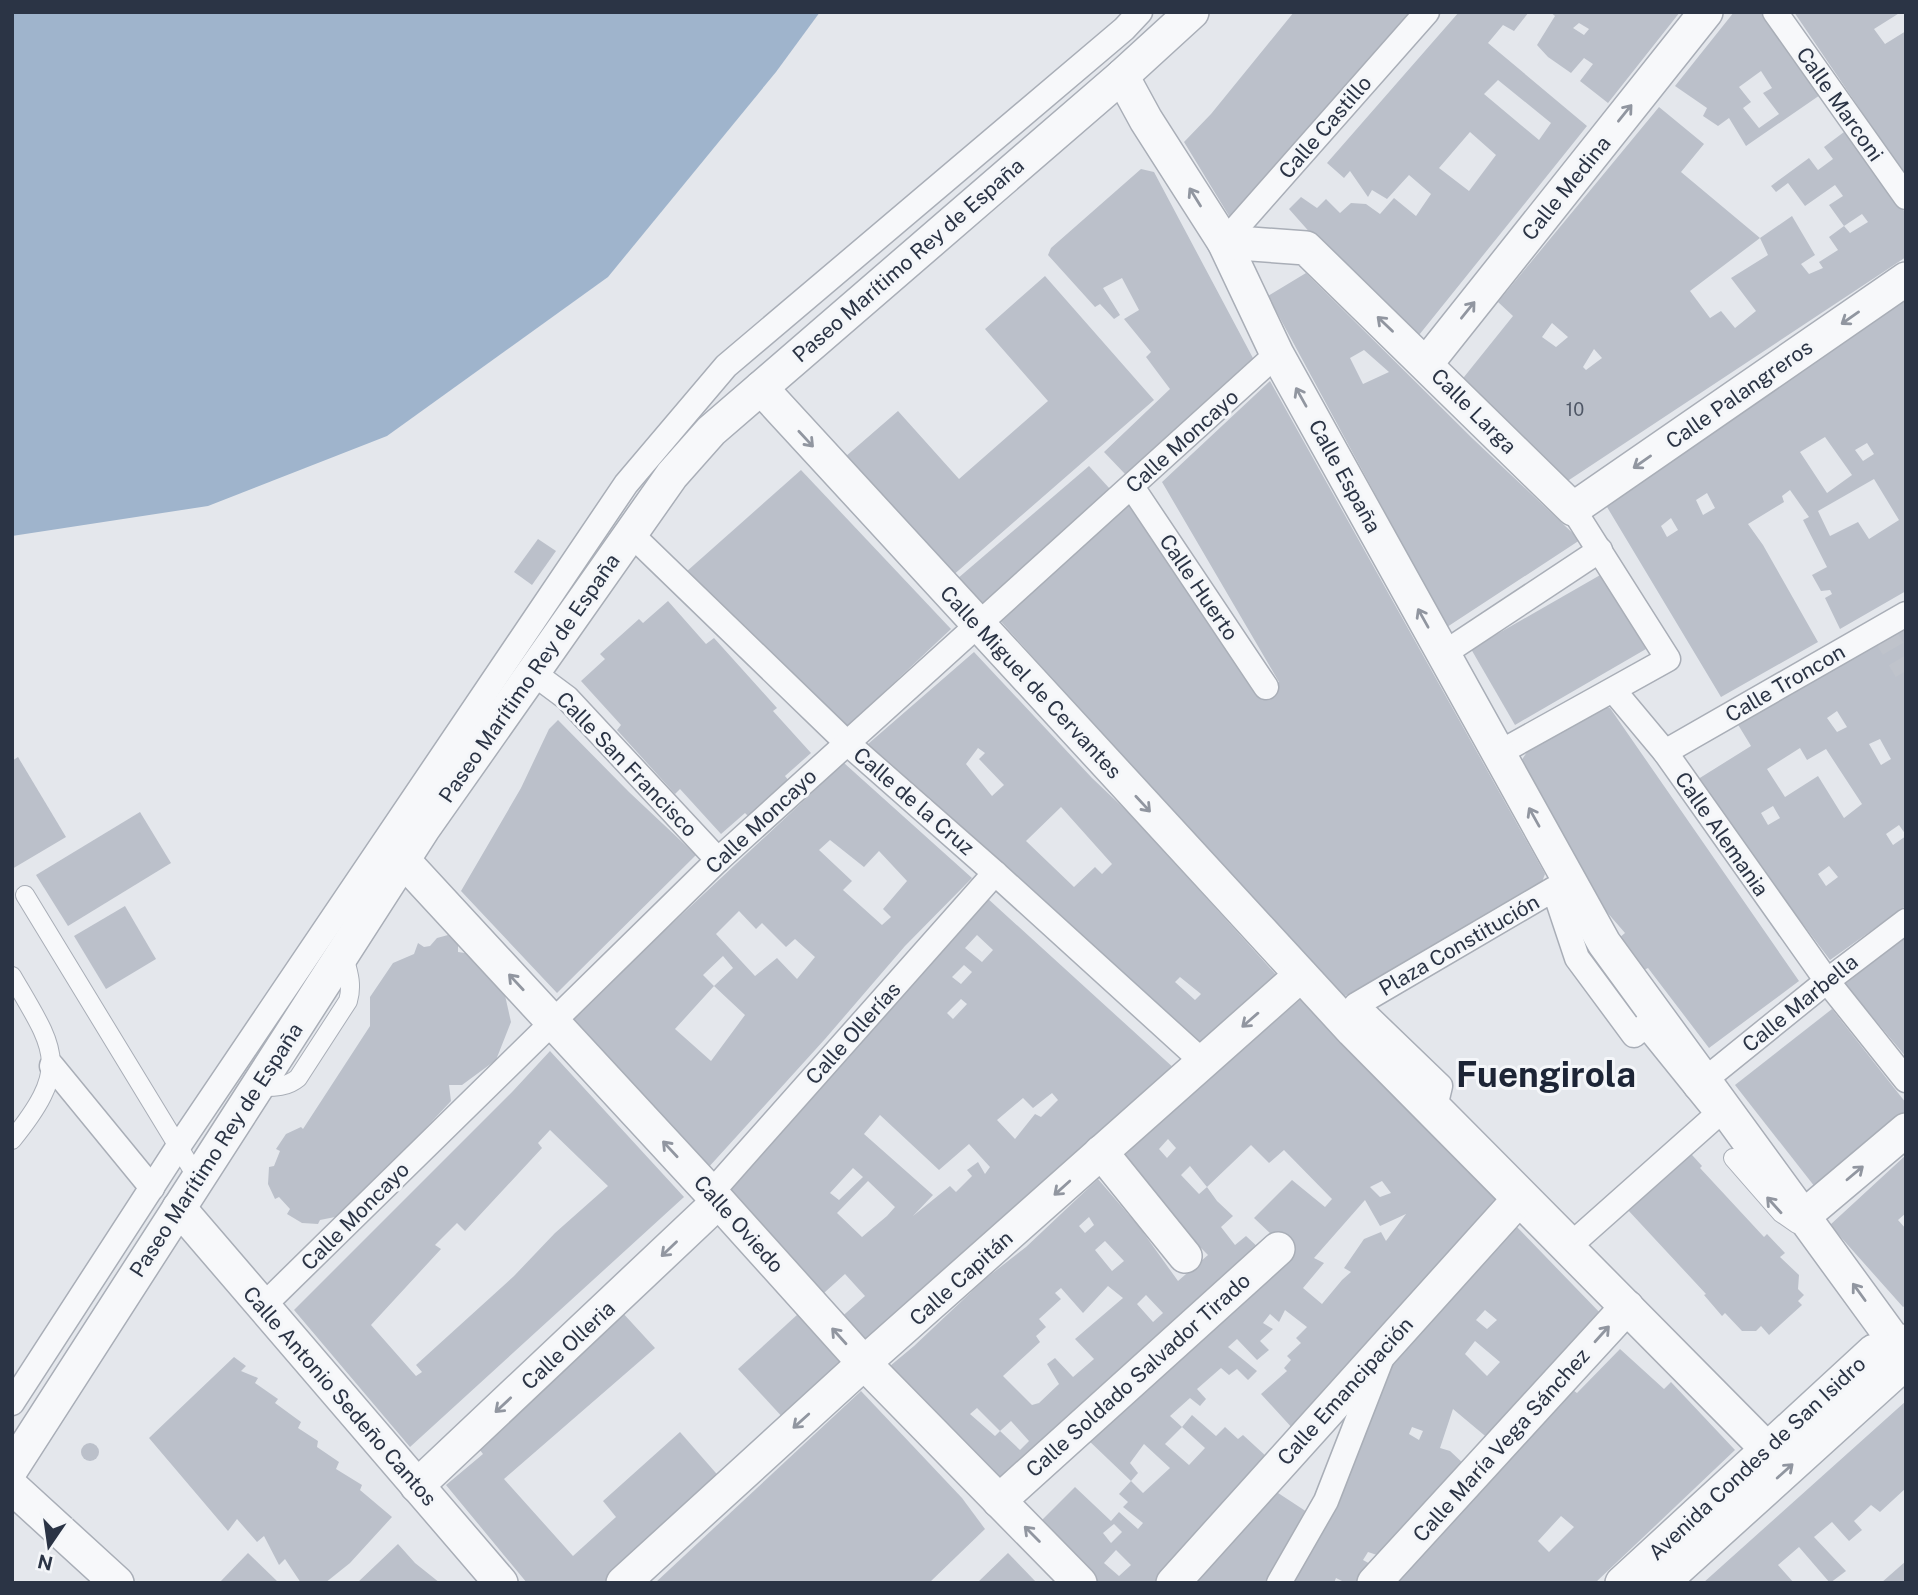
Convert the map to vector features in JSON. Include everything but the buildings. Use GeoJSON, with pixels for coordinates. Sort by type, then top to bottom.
{"type":"FeatureCollection","features":[{"type":"Feature","properties":{"kind":"street"},"geometry":{"type":"LineString","coordinates":[[12,1403],[178,1147],[626,484],[726,366],[1124,29],[1140,12]]}},
{"type":"Feature","properties":{"kind":"street","name":"Paseo Marítimo Rey de España"},"geometry":{"type":"LineString","coordinates":[[15,1458],[403,860],[532,672],[680,466],[711,431],[1122,76],[1192,12]]}},
{"type":"Feature","properties":{"kind":"street","name":"Calle Castillo"},"geometry":{"type":"LineString","coordinates":[[1224,242],[1427,12]]}},
{"type":"Feature","properties":{"kind":"street","name":"Calle Medina"},"geometry":{"type":"LineString","coordinates":[[1426,364],[1706,12]]}},
{"type":"Feature","properties":{"kind":"street","name":"Calle Marconi"},"geometry":{"type":"LineString","coordinates":[[1774,12],[1906,197]]}},
{"type":"Feature","properties":{"kind":"street","name":"Calle España"},"geometry":{"type":"LineString","coordinates":[[1122,76],[1146,120],[1224,242],[1277,354],[1604,943],[1701,1084],[1904,1348]]}},
{"type":"Feature","properties":{"kind":"street","name":"Calle Larga"},"geometry":{"type":"LineString","coordinates":[[1224,242],[1306,248],[1573,509],[1668,659],[1614,691]]}},
{"type":"Feature","properties":{"kind":"street","name":"Calle Palangreros"},"geometry":{"type":"LineString","coordinates":[[1573,509],[1906,279]]}},
{"type":"Feature","properties":{"kind":"street","name":"Calle Moncayo"},"geometry":{"type":"LineString","coordinates":[[263,1307],[718,860],[1277,354]]}},
{"type":"Feature","properties":{"kind":"street","name":"Calle Miguel de Cervantes"},"geometry":{"type":"LineString","coordinates":[[761,388],[1353,1031],[1627,1307],[1772,1444]]}},
{"type":"Feature","properties":{"kind":"street","name":"Calle Huerto"},"geometry":{"type":"LineString","coordinates":[[1132,486],[1266,687]]}},
{"type":"Feature","properties":{"kind":"street","name":"Calle de la Cruz"},"geometry":{"type":"LineString","coordinates":[[631,534],[846,742],[1203,1062]]}},
{"type":"Feature","properties":{"kind":"street"},"geometry":{"type":"LineString","coordinates":[[1443,654],[1600,550]]}},
{"type":"Feature","properties":{"kind":"street","name":"Calle Troncon"},"geometry":{"type":"LineString","coordinates":[[1665,752],[1906,614]]}},
{"type":"Feature","properties":{"kind":"street","name":"Calle San Francisco"},"geometry":{"type":"LineString","coordinates":[[532,672],[567,698],[718,860]]}},
{"type":"Feature","properties":{"kind":"street"},"geometry":{"type":"LineString","coordinates":[[1499,753],[1614,691]]}},
{"type":"Feature","properties":{"kind":"street","name":"Calle Alemania"},"geometry":{"type":"LineString","coordinates":[[1614,691],[1665,752],[1827,981],[1906,1080]]}},
{"type":"Feature","properties":{"kind":"street","name":"Calle Oviedo"},"geometry":{"type":"LineString","coordinates":[[403,860],[715,1197],[864,1363],[1080,1583]]}},
{"type":"Feature","properties":{"kind":"street","name":"Calle Ollerías"},"geometry":{"type":"LineString","coordinates":[[715,1197],[995,873]]}},
{"type":"Feature","properties":{"kind":"street","name":"Plaza Constitución"},"geometry":{"type":"LineString","coordinates":[[1554,889],[1577,958],[1634,1035],[1646,1025],[1701,1084],[1718,1114],[1574,1242],[1436,1102],[1440,1086],[1356,1005],[1554,889]]}},
{"type":"Feature","properties":{"kind":"street","name":"Calle Marbella"},"geometry":{"type":"LineString","coordinates":[[1701,1084],[1827,981],[1906,921]]}},
{"type":"Feature","properties":{"kind":"street","name":"Calle Capitán"},"geometry":{"type":"LineString","coordinates":[[623,1583],[864,1363],[1301,975]]}},
{"type":"Feature","properties":{"kind":"street"},"geometry":{"type":"LineString","coordinates":[[52,1066],[152,1188]]}},
{"type":"Feature","properties":{"kind":"street"},"geometry":{"type":"LineString","coordinates":[[1813,1229],[1906,1130]]}},
{"type":"Feature","properties":{"kind":"street"},"geometry":{"type":"LineString","coordinates":[[1101,1153],[1185,1256]]}},
{"type":"Feature","properties":{"kind":"street","name":"Calle Olleria"},"geometry":{"type":"LineString","coordinates":[[416,1486],[715,1197]]}},
{"type":"Feature","properties":{"kind":"street","name":"Calle Emancipación"},"geometry":{"type":"LineString","coordinates":[[1173,1583],[1519,1199]]}},
{"type":"Feature","properties":{"kind":"street","name":"Calle Antonio Sedeño Cantos"},"geometry":{"type":"LineString","coordinates":[[179,1208],[501,1583]]}},
{"type":"Feature","properties":{"kind":"street","name":"Calle Soldado Salvador Tirado"},"geometry":{"type":"LineString","coordinates":[[999,1501],[1278,1249]]}},
{"type":"Feature","properties":{"kind":"street","name":"Calle María Vega Sánchez"},"geometry":{"type":"LineString","coordinates":[[1374,1583],[1627,1307]]}},
{"type":"Feature","properties":{"kind":"street"},"geometry":{"type":"LineString","coordinates":[[1279,1583],[1325,1502],[1388,1343]]}},
{"type":"Feature","properties":{"kind":"street","name":"Avenida Condes de San Isidro"},"geometry":{"type":"LineString","coordinates":[[1622,1583],[1874,1351],[1904,1348],[1895,1372],[1662,1583]]}},
{"type":"Feature","properties":{"kind":"street"},"geometry":{"type":"LineString","coordinates":[[12,1487],[117,1583]]}},
{"type":"Feature","properties":{"kind":"lane"},"geometry":{"type":"LineString","coordinates":[[1574,890],[1587,951],[1635,1023]]}},
{"type":"Feature","properties":{"kind":"lane"},"geometry":{"type":"LineString","coordinates":[[25,895],[198,1178]]}},
{"type":"Feature","properties":{"kind":"lane"},"geometry":{"type":"LineString","coordinates":[[12,976],[51,1047],[52,1066],[46,1091],[34,1114],[12,1140]]}},
{"type":"Feature","properties":{"kind":"lane"},"geometry":{"type":"LineString","coordinates":[[1353,1031],[1374,1032],[1423,1083]]}},
{"type":"Feature","properties":{"kind":"lane"},"geometry":{"type":"LineString","coordinates":[[1732,1158],[1781,1213],[1813,1229]]}},
{"type":"Feature","properties":{"kind":"lane"},"geometry":{"type":"LineString","coordinates":[[1684,1342],[1772,1444]]}},
{"type":"Feature","properties":{"kind":"lane"},"geometry":{"type":"LineString","coordinates":[[1642,1583],[1753,1482]]}},
{"type":"Feature","properties":{"kind":"water"},"geometry":{"type":"Polygon","coordinates":[[[12,12],[820,12],[776,72],[608,277],[387,436],[208,506],[12,536],[12,12]]]}},
{"type":"Feature","properties":{"kind":"tunnel"},"geometry":{"type":"LineString","coordinates":[[1881,628],[1906,671]]}},
{"type":"Feature","properties":{"kind":"district","name":"Fuengirola"},"geometry":{"type":"Point","coordinates":[1546,1074]}}]}
